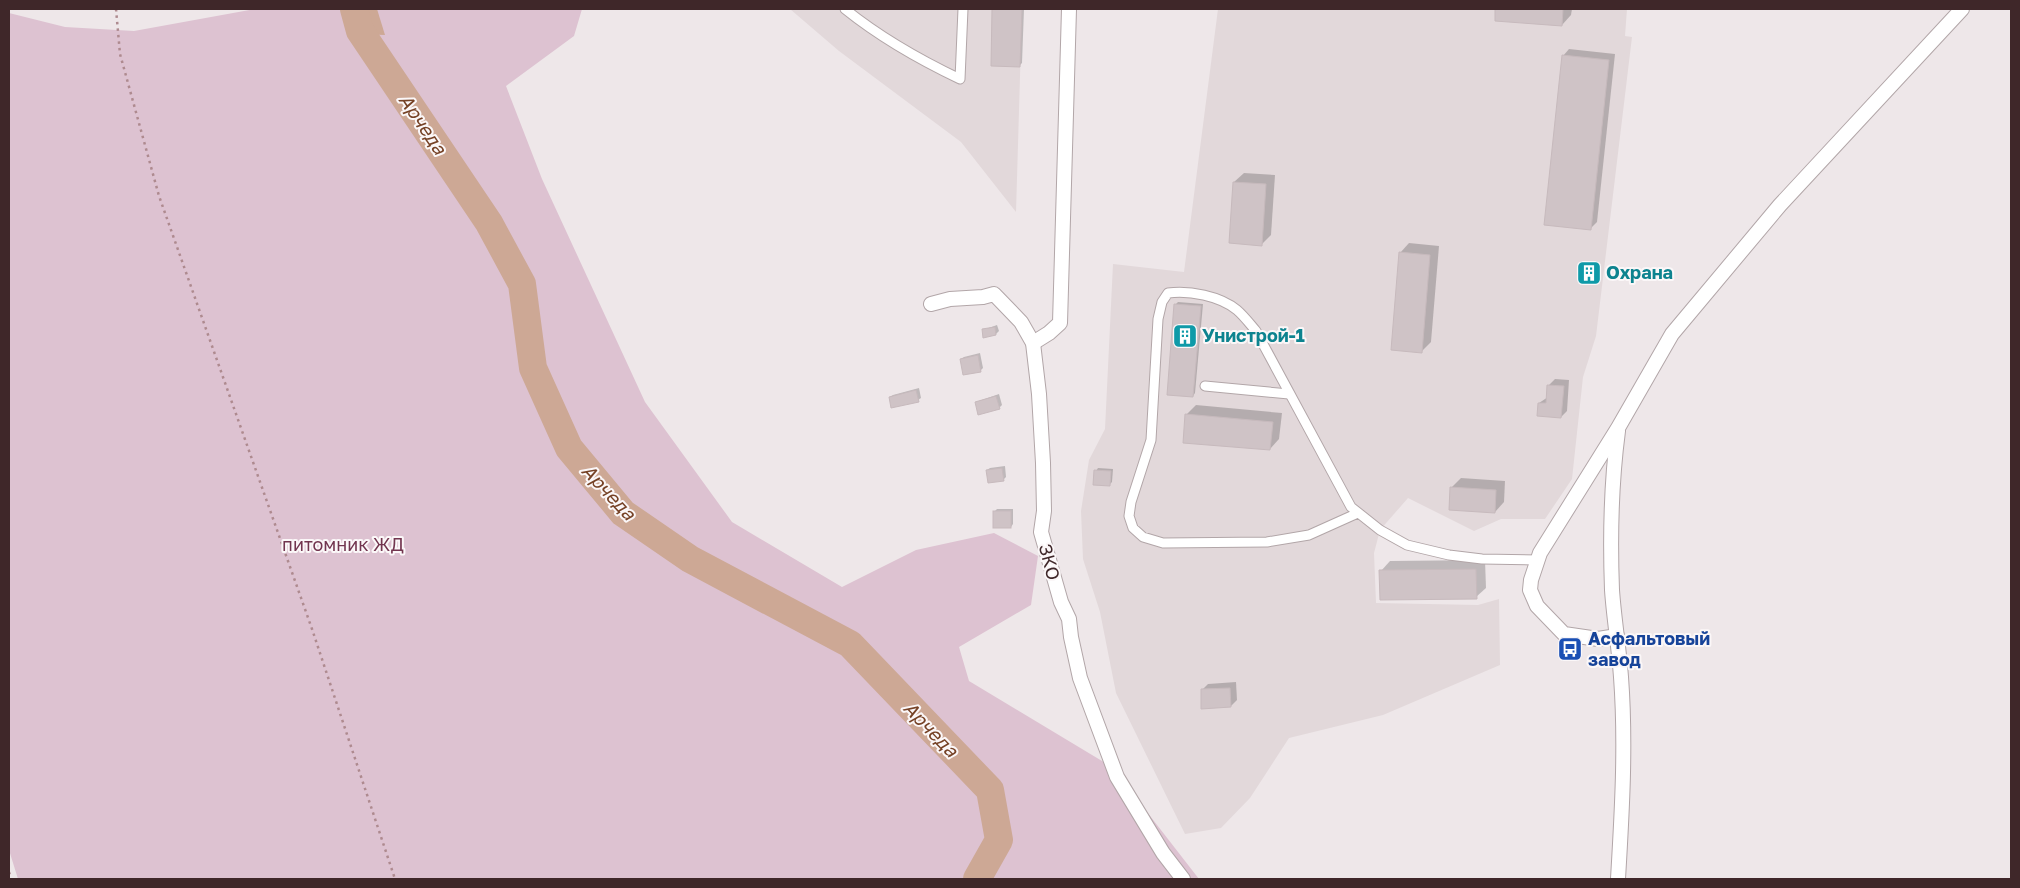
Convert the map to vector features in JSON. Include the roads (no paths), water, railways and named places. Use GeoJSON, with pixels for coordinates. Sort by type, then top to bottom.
{"type":"FeatureCollection","features":[{"type":"Feature","properties":{"kind":"street"},"geometry":{"type":"LineString","coordinates":[[1033,343],[1060,323],[1068,9]]}},
{"type":"Feature","properties":{"kind":"street"},"geometry":{"type":"LineString","coordinates":[[1617,636],[1598,638],[1564,634],[1538,606],[1530,590],[1531,580],[1538,560],[1672,334],[1780,205],[1962,9]]}},
{"type":"Feature","properties":{"kind":"street","name":"ЗКО"},"geometry":{"type":"LineString","coordinates":[[931,304],[950,299],[983,297],[994,294],[1021,322],[1033,343],[1039,394],[1043,463],[1044,510],[1041,532],[1061,602],[1069,619],[1071,638],[1080,678],[1117,777],[1163,852],[1183,879]]}},
{"type":"Feature","properties":{"kind":"street"},"geometry":{"type":"LineString","coordinates":[[1618,428],[1611,481],[1612,592],[1621,678],[1622,753],[1618,879]]}},
{"type":"Feature","properties":{"kind":"lane"},"geometry":{"type":"LineString","coordinates":[[845,9],[877,35],[916,58],[960,79],[963,9]]}},
{"type":"Feature","properties":{"kind":"lane"},"geometry":{"type":"LineString","coordinates":[[1358,513],[1309,535],[1267,542],[1163,543],[1143,537],[1133,528],[1129,516],[1131,502],[1151,440],[1158,319],[1162,302],[1168,293],[1184,290],[1211,298],[1236,309],[1256,331],[1338,487],[1351,507],[1380,530],[1406,545],[1449,555],[1482,559],[1538,560]]}},
{"type":"Feature","properties":{"kind":"lane"},"geometry":{"type":"LineString","coordinates":[[1205,386],[1289,394]]}},
{"type":"Feature","properties":{"kind":"waterway","name":"Арчеда"},"geometry":{"type":"LineString","coordinates":[[354,9],[360,31],[489,223],[522,284],[533,368],[569,448],[623,513],[690,559],[850,644],[990,790],[999,840],[977,879]]}},
{"type":"Feature","properties":{"kind":"place","name":"Охрана"},"geometry":{"type":"Point","coordinates":[1589,273]}},
{"type":"Feature","properties":{"kind":"place","name":"Унистрой-1"},"geometry":{"type":"Point","coordinates":[1185,336]}},
{"type":"Feature","properties":{"kind":"place","name":"Асфальтовый завод"},"geometry":{"type":"Point","coordinates":[1570,649]}},
{"type":"Feature","properties":{"kind":"park label","name":"питомник ЖД"},"geometry":{"type":"Point","coordinates":[343,545]}}]}
